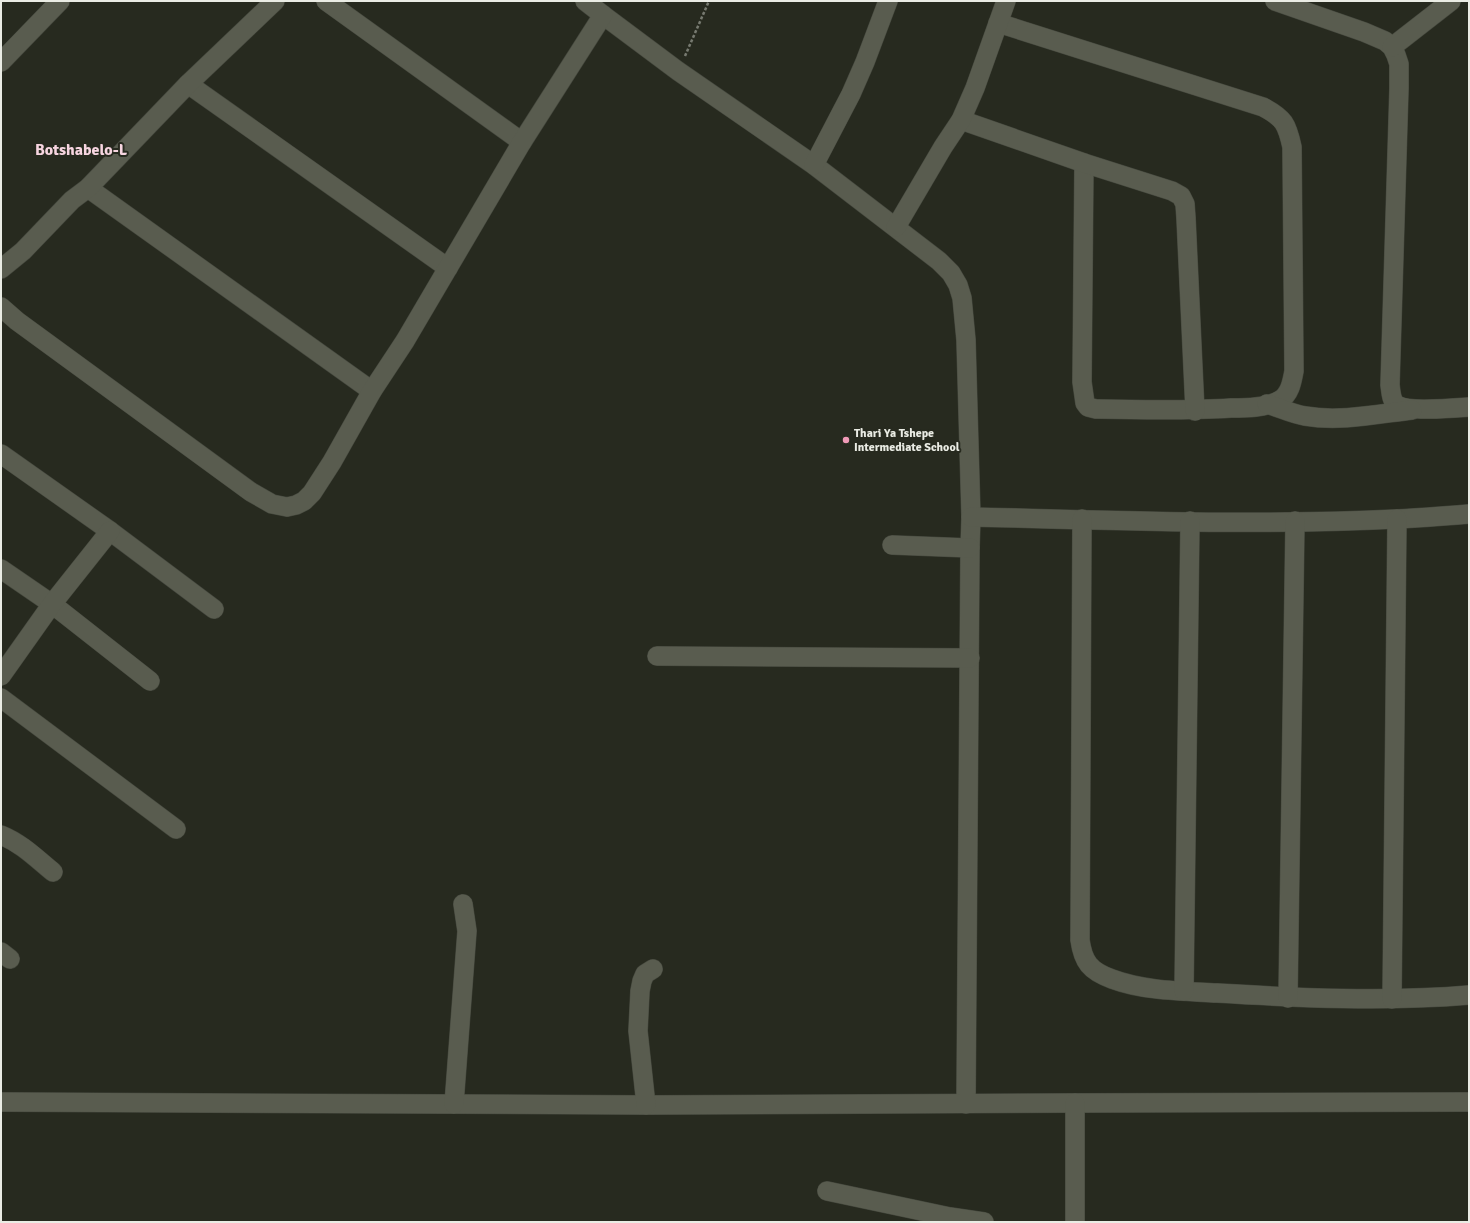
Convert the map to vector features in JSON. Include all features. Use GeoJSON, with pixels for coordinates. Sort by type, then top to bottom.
{"type":"FeatureCollection","features":[{"type":"Feature","properties":{"kind":"street"},"geometry":{"type":"LineString","coordinates":[[1,62],[60,1]]}},
{"type":"Feature","properties":{"kind":"street"},"geometry":{"type":"LineString","coordinates":[[1,269],[23,251],[72,200],[88,188],[188,84],[275,1]]}},
{"type":"Feature","properties":{"kind":"street"},"geometry":{"type":"LineString","coordinates":[[326,1],[522,142]]}},
{"type":"Feature","properties":{"kind":"street"},"geometry":{"type":"LineString","coordinates":[[585,1],[678,71],[814,165],[896,227],[939,261],[951,273],[958,285],[962,298],[966,340],[971,518],[966,1104]]}},
{"type":"Feature","properties":{"kind":"street"},"geometry":{"type":"LineString","coordinates":[[814,165],[851,94],[888,1]]}},
{"type":"Feature","properties":{"kind":"street"},"geometry":{"type":"LineString","coordinates":[[896,227],[943,147],[961,120],[975,88],[1006,1]]}},
{"type":"Feature","properties":{"kind":"street"},"geometry":{"type":"LineString","coordinates":[[1275,1],[1376,36],[1392,47],[1396,55],[1399,64],[1399,88],[1390,385],[1394,401],[1398,406],[1417,409]]}},
{"type":"Feature","properties":{"kind":"street"},"geometry":{"type":"LineString","coordinates":[[1392,47],[1451,1]]}},
{"type":"Feature","properties":{"kind":"street"},"geometry":{"type":"LineString","coordinates":[[1,307],[234,480],[272,504],[287,507],[296,505],[304,501],[312,493],[332,462],[372,391],[405,341],[522,142],[603,15]]}},
{"type":"Feature","properties":{"kind":"street"},"geometry":{"type":"LineString","coordinates":[[998,23],[1263,107],[1276,114],[1284,122],[1289,132],[1292,147],[1294,371],[1292,384],[1287,394],[1279,401],[1252,407],[1195,411],[1096,410],[1088,407],[1085,403],[1082,382],[1084,163]]}},
{"type":"Feature","properties":{"kind":"street"},"geometry":{"type":"LineString","coordinates":[[188,84],[448,268]]}},
{"type":"Feature","properties":{"kind":"street"},"geometry":{"type":"LineString","coordinates":[[961,120],[1084,163],[1172,190],[1181,196],[1185,204],[1195,411]]}},
{"type":"Feature","properties":{"kind":"street"},"geometry":{"type":"LineString","coordinates":[[88,188],[372,391]]}},
{"type":"Feature","properties":{"kind":"street"},"geometry":{"type":"LineString","coordinates":[[1267,404],[1304,416],[1319,418],[1360,417],[1417,409],[1469,407]]}},
{"type":"Feature","properties":{"kind":"street"},"geometry":{"type":"LineString","coordinates":[[1,454],[214,609]]}},
{"type":"Feature","properties":{"kind":"street"},"geometry":{"type":"LineString","coordinates":[[971,518],[1295,521],[1397,519],[1469,514]]}},
{"type":"Feature","properties":{"kind":"street"},"geometry":{"type":"LineString","coordinates":[[1082,519],[1080,940],[1082,954],[1087,964],[1111,979],[1135,985],[1184,991],[1288,998],[1392,999],[1469,995]]}},
{"type":"Feature","properties":{"kind":"street"},"geometry":{"type":"LineString","coordinates":[[1392,999],[1397,519]]}},
{"type":"Feature","properties":{"kind":"street"},"geometry":{"type":"LineString","coordinates":[[1184,991],[1190,521]]}},
{"type":"Feature","properties":{"kind":"street"},"geometry":{"type":"LineString","coordinates":[[1288,998],[1295,521]]}},
{"type":"Feature","properties":{"kind":"street"},"geometry":{"type":"LineString","coordinates":[[1,676],[52,604],[110,532]]}},
{"type":"Feature","properties":{"kind":"street"},"geometry":{"type":"LineString","coordinates":[[892,545],[970,548]]}},
{"type":"Feature","properties":{"kind":"street"},"geometry":{"type":"LineString","coordinates":[[1,569],[52,604],[150,681]]}},
{"type":"Feature","properties":{"kind":"street"},"geometry":{"type":"LineString","coordinates":[[657,656],[970,658]]}},
{"type":"Feature","properties":{"kind":"street"},"geometry":{"type":"LineString","coordinates":[[1,698],[176,829]]}},
{"type":"Feature","properties":{"kind":"street"},"geometry":{"type":"LineString","coordinates":[[1,835],[14,840],[24,847],[53,872]]}},
{"type":"Feature","properties":{"kind":"street"},"geometry":{"type":"LineString","coordinates":[[454,1104],[467,931],[463,904]]}},
{"type":"Feature","properties":{"kind":"street"},"geometry":{"type":"LineString","coordinates":[[646,1105],[638,1031],[640,991],[645,974],[653,969]]}},
{"type":"Feature","properties":{"kind":"street"},"geometry":{"type":"LineString","coordinates":[[1,1102],[646,1105],[1469,1102]]}},
{"type":"Feature","properties":{"kind":"street"},"geometry":{"type":"LineString","coordinates":[[1075,1103],[1075,1222]]}},
{"type":"Feature","properties":{"kind":"street"},"geometry":{"type":"LineString","coordinates":[[827,1191],[950,1217],[984,1222]]}},
{"type":"Feature","properties":{"kind":"path"},"geometry":{"type":"LineString","coordinates":[[678,71],[710,1]]}},
{"type":"Feature","properties":{"kind":"place","name":"Thari Ya Tshepe Intermediate School"},"geometry":{"type":"Point","coordinates":[846,440]}},
{"type":"Feature","properties":{"kind":"district","name":"Botshabelo-L"},"geometry":{"type":"Point","coordinates":[81,149]}}]}
